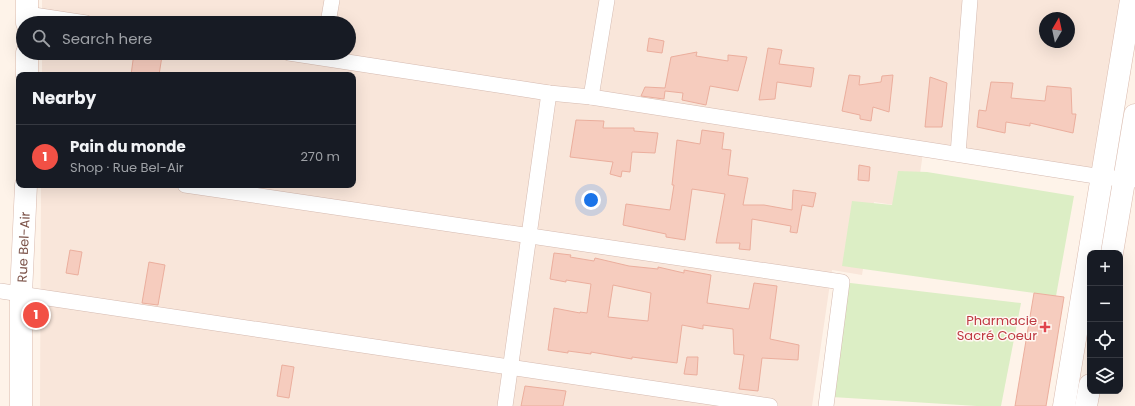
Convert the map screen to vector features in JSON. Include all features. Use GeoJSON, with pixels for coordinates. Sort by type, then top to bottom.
{"type":"FeatureCollection","features":[{"type":"Feature","properties":{"kind":"main road"},"geometry":{"type":"LineString","coordinates":[[1064,406],[1131,0]]}},
{"type":"Feature","properties":{"kind":"main road"},"geometry":{"type":"LineString","coordinates":[[27,60],[27,72]]}},
{"type":"Feature","properties":{"kind":"main road"},"geometry":{"type":"LineString","coordinates":[[1113,250],[1130,180],[1135,115]]}},
{"type":"Feature","properties":{"kind":"main road","name":"Rue Bel-Air"},"geometry":{"type":"LineString","coordinates":[[21,406],[10,293],[26,188]]}},
{"type":"Feature","properties":{"kind":"main road"},"geometry":{"type":"LineString","coordinates":[[1086,406],[1088,394]]}},
{"type":"Feature","properties":{"kind":"street"},"geometry":{"type":"LineString","coordinates":[[329,16],[332,0]]}},
{"type":"Feature","properties":{"kind":"street"},"geometry":{"type":"LineString","coordinates":[[591,97],[607,0]]}},
{"type":"Feature","properties":{"kind":"street"},"geometry":{"type":"LineString","coordinates":[[958,154],[970,0]]}},
{"type":"Feature","properties":{"kind":"street"},"geometry":{"type":"LineString","coordinates":[[27,12],[48,16]]}},
{"type":"Feature","properties":{"kind":"street"},"geometry":{"type":"LineString","coordinates":[[352,60],[549,93],[591,97],[1102,177],[1130,180]]}},
{"type":"Feature","properties":{"kind":"street"},"geometry":{"type":"LineString","coordinates":[[505,406],[549,93]]}},
{"type":"Feature","properties":{"kind":"street"},"geometry":{"type":"LineString","coordinates":[[206,188],[842,282],[826,406]]}},
{"type":"Feature","properties":{"kind":"street"},"geometry":{"type":"LineString","coordinates":[[10,293],[770,406]]}},
{"type":"Feature","properties":{"kind":"shaded area"},"geometry":{"type":"Polygon","coordinates":[[[42,0],[1128,0],[1099,174],[924,146],[915,208],[874,202],[862,275],[832,270],[812,406],[40,406],[41,188],[356,188],[356,72],[42,72],[42,60],[356,60],[356,16],[42,16],[42,0]]]}},
{"type":"Feature","properties":{"kind":"green space"},"geometry":{"type":"Polygon","coordinates":[[[898,171],[927,172],[1074,196],[1056,296],[842,266],[852,201],[892,205],[898,171]]]}},
{"type":"Feature","properties":{"kind":"green space"},"geometry":{"type":"Polygon","coordinates":[[[842,282],[1021,303],[1001,406],[977,406],[832,397],[842,282]]]}},
{"type":"Feature","properties":{"kind":"building"},"geometry":{"type":"Polygon","coordinates":[[[649,38],[664,41],[662,53],[647,51],[649,38]]]}},
{"type":"Feature","properties":{"kind":"building"},"geometry":{"type":"Polygon","coordinates":[[[768,48],[782,50],[779,64],[814,68],[811,87],[777,82],[775,99],[759,100],[768,48]]]}},
{"type":"Feature","properties":{"kind":"building"},"geometry":{"type":"Polygon","coordinates":[[[697,52],[696,56],[728,61],[728,55],[747,57],[738,91],[710,86],[706,105],[682,100],[683,93],[665,91],[664,99],[641,96],[645,87],[665,88],[671,57],[697,52]]]}},
{"type":"Feature","properties":{"kind":"building"},"geometry":{"type":"Polygon","coordinates":[[[133,60],[161,60],[159,72],[131,72],[133,60]]]}},
{"type":"Feature","properties":{"kind":"building"},"geometry":{"type":"Polygon","coordinates":[[[849,75],[860,76],[859,85],[881,82],[882,76],[893,75],[889,112],[873,107],[871,121],[860,119],[860,115],[842,111],[849,75]]]}},
{"type":"Feature","properties":{"kind":"building"},"geometry":{"type":"Polygon","coordinates":[[[930,77],[947,83],[942,127],[925,127],[930,77]]]}},
{"type":"Feature","properties":{"kind":"building"},"geometry":{"type":"Polygon","coordinates":[[[991,82],[1013,83],[1011,98],[1045,101],[1047,86],[1071,88],[1072,114],[1076,114],[1073,133],[1030,123],[1030,126],[1006,122],[1005,133],[977,127],[979,110],[986,111],[991,82]]]}},
{"type":"Feature","properties":{"kind":"building"},"geometry":{"type":"Polygon","coordinates":[[[576,120],[604,121],[603,128],[634,128],[634,131],[658,133],[655,153],[632,152],[630,172],[622,171],[621,177],[610,174],[613,162],[570,157],[576,120]]]}},
{"type":"Feature","properties":{"kind":"building"},"geometry":{"type":"Polygon","coordinates":[[[702,130],[724,133],[722,149],[731,150],[728,175],[748,178],[743,205],[764,205],[792,210],[793,190],[816,193],[813,207],[802,205],[797,233],[790,232],[791,226],[752,219],[750,250],[739,249],[740,243],[716,243],[725,194],[692,189],[685,240],[666,237],[666,234],[623,225],[626,204],[670,210],[674,185],[672,185],[677,140],[700,144],[702,130]]]}},
{"type":"Feature","properties":{"kind":"building"},"geometry":{"type":"Polygon","coordinates":[[[859,165],[870,167],[869,181],[858,180],[859,165]]]}},
{"type":"Feature","properties":{"kind":"building"},"geometry":{"type":"Polygon","coordinates":[[[70,250],[82,252],[78,275],[66,273],[70,250]]]}},
{"type":"Feature","properties":{"kind":"building"},"geometry":{"type":"Polygon","coordinates":[[[554,253],[571,255],[570,257],[594,261],[595,258],[629,266],[658,269],[658,267],[684,273],[684,270],[711,275],[707,303],[749,309],[754,283],[777,286],[770,339],[799,345],[798,360],[762,358],[758,391],[739,389],[744,355],[734,354],[733,329],[703,325],[703,329],[682,325],[677,363],[632,357],[632,359],[591,352],[591,354],[568,351],[568,353],[548,350],[554,308],[587,313],[591,284],[550,279],[554,253]],[[613,285],[608,317],[648,321],[651,293],[613,285]]]}},
{"type":"Feature","properties":{"kind":"building"},"geometry":{"type":"Polygon","coordinates":[[[149,262],[165,265],[158,305],[142,303],[149,262]]]}},
{"type":"Feature","properties":{"kind":"building"},"geometry":{"type":"Polygon","coordinates":[[[1034,293],[1064,297],[1046,406],[1015,406],[1034,293]]]}},
{"type":"Feature","properties":{"kind":"building"},"geometry":{"type":"Polygon","coordinates":[[[687,357],[698,357],[697,375],[684,374],[687,357]]]}},
{"type":"Feature","properties":{"kind":"building"},"geometry":{"type":"Polygon","coordinates":[[[282,365],[294,367],[289,398],[277,396],[282,365]]]}},
{"type":"Feature","properties":{"kind":"building"},"geometry":{"type":"Polygon","coordinates":[[[525,386],[566,391],[563,406],[521,406],[525,386]]]}},
{"type":"Feature","properties":{"kind":"place","name":"Pain du monde"},"geometry":{"type":"Point","coordinates":[36,315]}},
{"type":"Feature","properties":{"kind":"place","name":"Pharmacie Sacré Coeur"},"geometry":{"type":"Point","coordinates":[1045,327]}}]}
